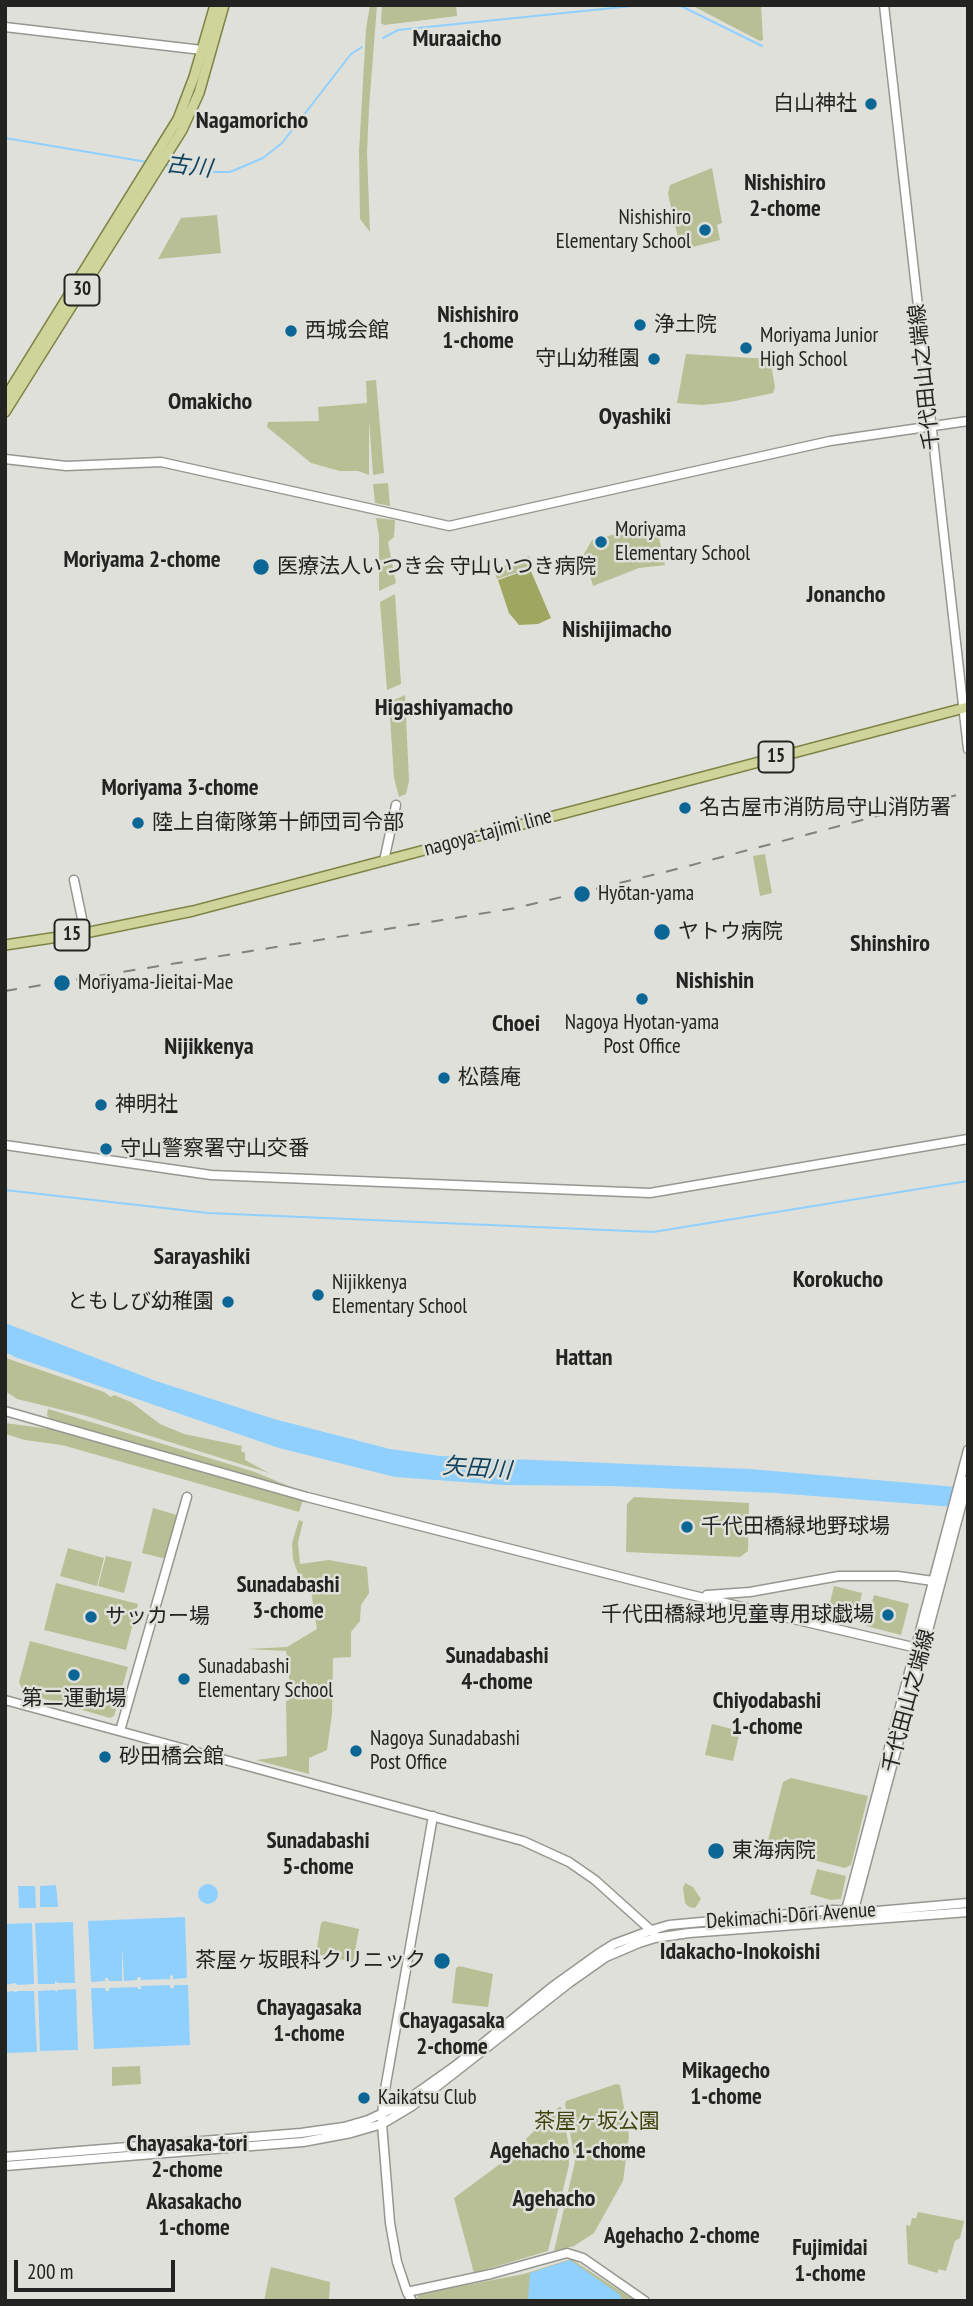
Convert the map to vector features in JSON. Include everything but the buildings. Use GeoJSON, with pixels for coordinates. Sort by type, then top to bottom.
{"type":"FeatureCollection","features":[{"type":"Feature","properties":{"kind":"main road","name":"30"},"geometry":{"type":"LineString","coordinates":[[160,158],[185,106],[215,5]]}},
{"type":"Feature","properties":{"kind":"main road","name":"30"},"geometry":{"type":"LineString","coordinates":[[5,398],[192,109],[224,5]]}},
{"type":"Feature","properties":{"kind":"main road","name":"30"},"geometry":{"type":"LineString","coordinates":[[5,412],[153,168]]}},
{"type":"Feature","properties":{"kind":"main road","name":"nagoya-tajimi line"},"geometry":{"type":"LineString","coordinates":[[5,945],[85,933],[193,911],[965,708]]}},
{"type":"Feature","properties":{"kind":"street","name":"千代田山之端線"},"geometry":{"type":"LineString","coordinates":[[884,5],[968,749]]}},
{"type":"Feature","properties":{"kind":"street"},"geometry":{"type":"LineString","coordinates":[[5,27],[202,50],[212,47]]}},
{"type":"Feature","properties":{"kind":"street"},"geometry":{"type":"LineString","coordinates":[[5,459],[66,466],[160,462],[455,526],[830,441],[968,421]]}},
{"type":"Feature","properties":{"kind":"street"},"geometry":{"type":"LineString","coordinates":[[384,861],[396,805]]}},
{"type":"Feature","properties":{"kind":"street"},"geometry":{"type":"LineString","coordinates":[[74,880],[85,933]]}},
{"type":"Feature","properties":{"kind":"street"},"geometry":{"type":"LineString","coordinates":[[5,1145],[211,1175],[650,1192],[968,1139]]}},
{"type":"Feature","properties":{"kind":"street"},"geometry":{"type":"LineString","coordinates":[[5,1411],[307,1497],[917,1654]]}},
{"type":"Feature","properties":{"kind":"street"},"geometry":{"type":"LineString","coordinates":[[687,1594],[723,1595],[750,1592],[839,1576],[937,1576],[968,1450]]}},
{"type":"Feature","properties":{"kind":"street","name":"千代田山之端線"},"geometry":{"type":"LineString","coordinates":[[847,1922],[937,1576],[968,1480]]}},
{"type":"Feature","properties":{"kind":"street"},"geometry":{"type":"LineString","coordinates":[[120,1731],[187,1497]]}},
{"type":"Feature","properties":{"kind":"street","name":"千代田山之端線"},"geometry":{"type":"LineString","coordinates":[[917,1654],[937,1576]]}},
{"type":"Feature","properties":{"kind":"street"},"geometry":{"type":"LineString","coordinates":[[5,1700],[523,1841],[559,1856],[596,1880],[659,1938]]}},
{"type":"Feature","properties":{"kind":"street"},"geometry":{"type":"LineString","coordinates":[[412,2301],[397,2262],[390,2223],[382,2124],[385,2088],[433,1816]]}},
{"type":"Feature","properties":{"kind":"street","name":"Dekimachi-Dōri Avenue"},"geometry":{"type":"LineString","coordinates":[[5,2157],[328,2130],[368,2120],[400,2105],[436,2080],[597,1954],[614,1944],[652,1930],[669,1925],[968,1903]]}},
{"type":"Feature","properties":{"kind":"street","name":"Dekimachi-Dōri Avenue"},"geometry":{"type":"LineString","coordinates":[[5,2166],[303,2141],[332,2137],[382,2124],[431,2092],[606,1957],[659,1938],[891,1916],[968,1912]]}},
{"type":"Feature","properties":{"kind":"street"},"geometry":{"type":"LineString","coordinates":[[407,2292],[491,2274],[567,2253],[583,2258],[645,2301]]}},
{"type":"Feature","properties":{"kind":"green space"},"geometry":{"type":"Polygon","coordinates":[[[370,5],[377,5],[367,153],[370,232],[360,219],[359,152],[366,29],[370,5]]]}},
{"type":"Feature","properties":{"kind":"green space"},"geometry":{"type":"Polygon","coordinates":[[[382,5],[456,5],[457,16],[384,25],[381,23],[382,5]]]}},
{"type":"Feature","properties":{"kind":"green space"},"geometry":{"type":"Polygon","coordinates":[[[691,5],[761,5],[763,40],[760,41],[691,5]]]}},
{"type":"Feature","properties":{"kind":"green space"},"geometry":{"type":"Polygon","coordinates":[[[712,168],[722,223],[717,225],[720,240],[689,248],[679,242],[668,194],[670,185],[712,168]]]}},
{"type":"Feature","properties":{"kind":"green space"},"geometry":{"type":"Polygon","coordinates":[[[217,215],[221,253],[158,259],[181,218],[217,215]]]}},
{"type":"Feature","properties":{"kind":"green space"},"geometry":{"type":"Polygon","coordinates":[[[686,354],[770,359],[775,387],[773,393],[703,405],[677,403],[686,354]]]}},
{"type":"Feature","properties":{"kind":"green space"},"geometry":{"type":"Polygon","coordinates":[[[376,380],[384,473],[373,475],[369,420],[369,475],[311,463],[267,427],[268,422],[319,421],[318,407],[367,403],[366,381],[376,380]]]}},
{"type":"Feature","properties":{"kind":"green space"},"geometry":{"type":"Polygon","coordinates":[[[388,483],[390,506],[375,503],[373,484],[388,483]]]}},
{"type":"Feature","properties":{"kind":"green space"},"geometry":{"type":"Polygon","coordinates":[[[376,518],[395,520],[394,537],[388,542],[396,583],[379,591],[379,535],[376,518]]]}},
{"type":"Feature","properties":{"kind":"green space"},"geometry":{"type":"Polygon","coordinates":[[[656,524],[665,565],[639,568],[593,586],[584,554],[592,540],[656,524]]]}},
{"type":"Feature","properties":{"kind":"green space"},"geometry":{"type":"Polygon","coordinates":[[[529,556],[533,567],[497,579],[494,570],[529,556]]]}},
{"type":"Feature","properties":{"kind":"green space"},"geometry":{"type":"Polygon","coordinates":[[[530,569],[551,618],[538,624],[519,625],[509,613],[498,580],[530,569]]]}},
{"type":"Feature","properties":{"kind":"green space"},"geometry":{"type":"Polygon","coordinates":[[[395,594],[401,684],[387,690],[380,602],[395,594]]]}},
{"type":"Feature","properties":{"kind":"green space"},"geometry":{"type":"Polygon","coordinates":[[[405,695],[409,781],[406,794],[399,797],[394,778],[389,702],[405,695]]]}},
{"type":"Feature","properties":{"kind":"green space"},"geometry":{"type":"Polygon","coordinates":[[[765,854],[772,893],[760,896],[753,856],[765,854]]]}},
{"type":"Feature","properties":{"kind":"green space"},"geometry":{"type":"Polygon","coordinates":[[[6,1358],[131,1402],[160,1424],[184,1434],[242,1446],[245,1460],[269,1473],[83,1415],[17,1399],[5,1391],[6,1358]]]}},
{"type":"Feature","properties":{"kind":"green space"},"geometry":{"type":"Polygon","coordinates":[[[48,1409],[255,1472],[305,1493],[51,1421],[47,1415],[48,1409]]]}},
{"type":"Feature","properties":{"kind":"green space"},"geometry":{"type":"Polygon","coordinates":[[[5,1423],[73,1432],[303,1500],[299,1512],[62,1445],[25,1440],[5,1434],[5,1423]]]}},
{"type":"Feature","properties":{"kind":"green space","name":"千代田橋緑地野球場"},"geometry":{"type":"Polygon","coordinates":[[[634,1497],[749,1503],[748,1551],[740,1557],[626,1552],[627,1504],[634,1497]]]}},
{"type":"Feature","properties":{"kind":"green space"},"geometry":{"type":"Polygon","coordinates":[[[153,1508],[177,1515],[166,1557],[162,1558],[142,1553],[153,1508]]]}},
{"type":"Feature","properties":{"kind":"green space"},"geometry":{"type":"Polygon","coordinates":[[[299,1520],[303,1522],[298,1542],[300,1564],[329,1560],[367,1567],[369,1593],[361,1605],[360,1621],[351,1632],[351,1657],[333,1658],[332,1714],[327,1750],[309,1758],[309,1774],[256,1760],[287,1756],[286,1701],[289,1700],[289,1671],[286,1651],[247,1649],[287,1647],[317,1629],[311,1591],[298,1574],[293,1559],[292,1543],[299,1520]]]}},
{"type":"Feature","properties":{"kind":"green space"},"geometry":{"type":"Polygon","coordinates":[[[68,1548],[104,1558],[97,1586],[60,1576],[68,1548]]]}},
{"type":"Feature","properties":{"kind":"green space"},"geometry":{"type":"Polygon","coordinates":[[[106,1556],[132,1562],[124,1593],[98,1586],[106,1556]]]}},
{"type":"Feature","properties":{"kind":"green space","name":"サッカー場"},"geometry":{"type":"Polygon","coordinates":[[[56,1583],[138,1604],[126,1650],[44,1630],[56,1583]]]}},
{"type":"Feature","properties":{"kind":"green space"},"geometry":{"type":"Polygon","coordinates":[[[834,1586],[862,1593],[856,1621],[827,1615],[834,1586]]]}},
{"type":"Feature","properties":{"kind":"green space","name":"千代田橋緑地児童専用球戯場"},"geometry":{"type":"Polygon","coordinates":[[[874,1595],[909,1604],[901,1635],[866,1626],[874,1595]]]}},
{"type":"Feature","properties":{"kind":"green space","name":"第二運動場"},"geometry":{"type":"Polygon","coordinates":[[[30,1641],[128,1667],[114,1716],[110,1718],[24,1693],[19,1682],[30,1641]]]}},
{"type":"Feature","properties":{"kind":"green space"},"geometry":{"type":"Polygon","coordinates":[[[712,1724],[740,1731],[733,1761],[705,1755],[712,1724]]]}},
{"type":"Feature","properties":{"kind":"green space"},"geometry":{"type":"Polygon","coordinates":[[[791,1778],[868,1796],[851,1865],[845,1868],[766,1848],[783,1782],[791,1778]]]}},
{"type":"Feature","properties":{"kind":"green space"},"geometry":{"type":"Polygon","coordinates":[[[817,1869],[846,1876],[841,1899],[831,1900],[810,1894],[817,1869]]]}},
{"type":"Feature","properties":{"kind":"green space"},"geometry":{"type":"Polygon","coordinates":[[[685,1883],[693,1887],[701,1899],[695,1908],[685,1903],[685,1883]]]}},
{"type":"Feature","properties":{"kind":"green space"},"geometry":{"type":"Polygon","coordinates":[[[324,1921],[359,1929],[353,1962],[316,1954],[321,1923],[324,1921]]]}},
{"type":"Feature","properties":{"kind":"green space"},"geometry":{"type":"Polygon","coordinates":[[[459,1966],[493,1974],[488,2007],[452,2003],[456,1968],[459,1966]]]}},
{"type":"Feature","properties":{"kind":"green space"},"geometry":{"type":"Polygon","coordinates":[[[140,2066],[141,2084],[112,2086],[112,2067],[140,2066]]]}},
{"type":"Feature","properties":{"kind":"green space","name":"茶屋ヶ坂公園"},"geometry":{"type":"Polygon","coordinates":[[[620,2085],[629,2136],[623,2181],[594,2233],[574,2246],[554,2251],[575,2162],[566,2101],[620,2085]]]}},
{"type":"Feature","properties":{"kind":"green space","name":"茶屋ヶ坂公園"},"geometry":{"type":"Polygon","coordinates":[[[559,2107],[568,2141],[569,2165],[548,2251],[474,2273],[454,2198],[500,2164],[559,2107]]]}},
{"type":"Feature","properties":{"kind":"green space"},"geometry":{"type":"Polygon","coordinates":[[[918,2212],[964,2221],[946,2271],[939,2269],[937,2273],[908,2264],[906,2225],[910,2226],[912,2218],[916,2218],[918,2212]]]}},
{"type":"Feature","properties":{"kind":"green space"},"geometry":{"type":"Polygon","coordinates":[[[571,2259],[636,2301],[417,2299],[419,2294],[524,2274],[571,2259]]]}},
{"type":"Feature","properties":{"kind":"green space"},"geometry":{"type":"Polygon","coordinates":[[[271,2267],[330,2282],[329,2301],[264,2301],[271,2267]]]}},
{"type":"Feature","properties":{"kind":"water","name":"矢田川"},"geometry":{"type":"Polygon","coordinates":[[[5,1323],[156,1381],[274,1419],[390,1449],[440,1456],[750,1469],[968,1488],[968,1508],[775,1493],[611,1486],[504,1485],[395,1477],[279,1448],[15,1357],[5,1352],[5,1323]]]}},
{"type":"Feature","properties":{"kind":"water"},"geometry":{"type":"Polygon","coordinates":[[[208,1884],[215,1887],[218,1894],[215,1901],[208,1904],[201,1901],[198,1894],[201,1887],[208,1884]]]}},
{"type":"Feature","properties":{"kind":"water"},"geometry":{"type":"Polygon","coordinates":[[[56,1885],[58,1907],[40,1907],[40,1886],[56,1885]]]}},
{"type":"Feature","properties":{"kind":"water"},"geometry":{"type":"Polygon","coordinates":[[[18,1886],[35,1886],[36,1908],[19,1908],[18,1886]]]}},
{"type":"Feature","properties":{"kind":"water"},"geometry":{"type":"Polygon","coordinates":[[[185,1917],[187,1978],[173,1979],[170,1975],[170,1979],[141,1980],[141,1977],[138,1977],[137,1980],[124,1981],[122,1946],[122,1981],[109,1981],[105,1978],[105,1981],[91,1982],[88,1921],[185,1917]]]}},
{"type":"Feature","properties":{"kind":"water"},"geometry":{"type":"Polygon","coordinates":[[[73,1922],[75,1983],[55,1981],[55,1984],[38,1984],[35,1923],[73,1922]]]}},
{"type":"Feature","properties":{"kind":"water"},"geometry":{"type":"Polygon","coordinates":[[[32,1923],[34,1984],[5,1985],[5,1924],[32,1923]]]}},
{"type":"Feature","properties":{"kind":"water"},"geometry":{"type":"Polygon","coordinates":[[[170,1985],[170,1988],[174,1988],[174,1985],[188,1985],[190,2045],[94,2049],[91,1988],[105,1988],[109,1991],[109,1988],[141,1989],[141,1986],[170,1985]]]}},
{"type":"Feature","properties":{"kind":"water"},"geometry":{"type":"Polygon","coordinates":[[[76,1989],[78,2050],[40,2051],[38,1991],[76,1989]]]}},
{"type":"Feature","properties":{"kind":"water"},"geometry":{"type":"Polygon","coordinates":[[[34,1991],[37,2052],[5,2053],[5,1992],[34,1991]]]}},
{"type":"Feature","properties":{"kind":"water"},"geometry":{"type":"Polygon","coordinates":[[[570,2260],[619,2294],[623,2301],[528,2301],[530,2273],[570,2260]]]}},
{"type":"Feature","properties":{"kind":"waterway","name":"古川"},"geometry":{"type":"LineString","coordinates":[[383,38],[398,30],[642,5]]}},
{"type":"Feature","properties":{"kind":"waterway","name":"古川"},"geometry":{"type":"LineString","coordinates":[[679,5],[762,46]]}},
{"type":"Feature","properties":{"kind":"waterway","name":"古川"},"geometry":{"type":"LineString","coordinates":[[166,165],[209,172],[230,172],[263,158],[282,143],[351,54],[362,47]]}},
{"type":"Feature","properties":{"kind":"waterway","name":"古川"},"geometry":{"type":"LineString","coordinates":[[5,138],[147,162]]}},
{"type":"Feature","properties":{"kind":"waterway"},"geometry":{"type":"LineString","coordinates":[[5,1190],[208,1213],[653,1232],[968,1181]]}},
{"type":"Feature","properties":{"kind":"railway"},"geometry":{"type":"LineString","coordinates":[[5,991],[516,908],[669,871],[968,792]]}},
{"type":"Feature","properties":{"kind":"place","name":"白山神社"},"geometry":{"type":"Point","coordinates":[871,104]}},
{"type":"Feature","properties":{"kind":"place","name":"Nishishiro Elementary School"},"geometry":{"type":"Point","coordinates":[705,230]}},
{"type":"Feature","properties":{"kind":"place","name":"浄土院"},"geometry":{"type":"Point","coordinates":[640,325]}},
{"type":"Feature","properties":{"kind":"place","name":"西城会館"},"geometry":{"type":"Point","coordinates":[291,331]}},
{"type":"Feature","properties":{"kind":"place","name":"Moriyama Junior High School"},"geometry":{"type":"Point","coordinates":[746,348]}},
{"type":"Feature","properties":{"kind":"place","name":"守山幼稚園"},"geometry":{"type":"Point","coordinates":[654,359]}},
{"type":"Feature","properties":{"kind":"place","name":"Moriyama Elementary School"},"geometry":{"type":"Point","coordinates":[601,542]}},
{"type":"Feature","properties":{"kind":"place","name":"医療法人いつき会 守山いつき病院"},"geometry":{"type":"Point","coordinates":[261,567]}},
{"type":"Feature","properties":{"kind":"place","name":"名古屋市消防局守山消防署"},"geometry":{"type":"Point","coordinates":[685,808]}},
{"type":"Feature","properties":{"kind":"place","name":"陸上自衛隊第十師団司令部"},"geometry":{"type":"Point","coordinates":[138,823]}},
{"type":"Feature","properties":{"kind":"place","name":"Hyōtan-yama"},"geometry":{"type":"Point","coordinates":[582,894]}},
{"type":"Feature","properties":{"kind":"place","name":"ヤトウ病院"},"geometry":{"type":"Point","coordinates":[662,932]}},
{"type":"Feature","properties":{"kind":"place","name":"Moriyama-Jieitai-Mae"},"geometry":{"type":"Point","coordinates":[62,983]}},
{"type":"Feature","properties":{"kind":"place","name":"Nagoya Hyotan-yama Post Office"},"geometry":{"type":"Point","coordinates":[642,999]}},
{"type":"Feature","properties":{"kind":"place","name":"松蔭庵"},"geometry":{"type":"Point","coordinates":[444,1078]}},
{"type":"Feature","properties":{"kind":"place","name":"神明社"},"geometry":{"type":"Point","coordinates":[101,1105]}},
{"type":"Feature","properties":{"kind":"place","name":"守山警察署守山交番"},"geometry":{"type":"Point","coordinates":[106,1149]}},
{"type":"Feature","properties":{"kind":"place","name":"Nijikkenya Elementary School"},"geometry":{"type":"Point","coordinates":[318,1295]}},
{"type":"Feature","properties":{"kind":"place","name":"ともしび幼稚園"},"geometry":{"type":"Point","coordinates":[228,1302]}},
{"type":"Feature","properties":{"kind":"place","name":"千代田橋緑地野球場"},"geometry":{"type":"Point","coordinates":[687,1527]}},
{"type":"Feature","properties":{"kind":"place","name":"千代田橋緑地児童専用球戯場"},"geometry":{"type":"Point","coordinates":[888,1615]}},
{"type":"Feature","properties":{"kind":"place","name":"サッカー場"},"geometry":{"type":"Point","coordinates":[91,1617]}},
{"type":"Feature","properties":{"kind":"place","name":"第二運動場"},"geometry":{"type":"Point","coordinates":[74,1675]}},
{"type":"Feature","properties":{"kind":"place","name":"Sunadabashi Elementary School"},"geometry":{"type":"Point","coordinates":[184,1679]}},
{"type":"Feature","properties":{"kind":"place","name":"Nagoya Sunadabashi Post Office"},"geometry":{"type":"Point","coordinates":[356,1751]}},
{"type":"Feature","properties":{"kind":"place","name":"砂田橋会館"},"geometry":{"type":"Point","coordinates":[105,1757]}},
{"type":"Feature","properties":{"kind":"place","name":"東海病院"},"geometry":{"type":"Point","coordinates":[716,1851]}},
{"type":"Feature","properties":{"kind":"place","name":"茶屋ヶ坂眼科クリニック"},"geometry":{"type":"Point","coordinates":[442,1961]}},
{"type":"Feature","properties":{"kind":"place","name":"Kaikatsu Club"},"geometry":{"type":"Point","coordinates":[364,2098]}},
{"type":"Feature","properties":{"kind":"district","name":"Muraaicho"},"geometry":{"type":"Point","coordinates":[457,39]}},
{"type":"Feature","properties":{"kind":"district","name":"Nagamoricho"},"geometry":{"type":"Point","coordinates":[252,121]}},
{"type":"Feature","properties":{"kind":"district","name":"Nishishiro 2-chome"},"geometry":{"type":"Point","coordinates":[785,196]}},
{"type":"Feature","properties":{"kind":"district","name":"Nishishiro 1-chome"},"geometry":{"type":"Point","coordinates":[478,328]}},
{"type":"Feature","properties":{"kind":"district","name":"Omakicho"},"geometry":{"type":"Point","coordinates":[210,402]}},
{"type":"Feature","properties":{"kind":"district","name":"Oyashiki"},"geometry":{"type":"Point","coordinates":[635,417]}},
{"type":"Feature","properties":{"kind":"district","name":"Moriyama 2-chome"},"geometry":{"type":"Point","coordinates":[142,560]}},
{"type":"Feature","properties":{"kind":"district","name":"Jonancho"},"geometry":{"type":"Point","coordinates":[846,595]}},
{"type":"Feature","properties":{"kind":"district","name":"Nishijimacho"},"geometry":{"type":"Point","coordinates":[617,630]}},
{"type":"Feature","properties":{"kind":"district","name":"Higashiyamacho"},"geometry":{"type":"Point","coordinates":[444,708]}},
{"type":"Feature","properties":{"kind":"district","name":"Moriyama 3-chome"},"geometry":{"type":"Point","coordinates":[180,788]}},
{"type":"Feature","properties":{"kind":"district","name":"Shinshiro"},"geometry":{"type":"Point","coordinates":[890,944]}},
{"type":"Feature","properties":{"kind":"district","name":"Nishishin"},"geometry":{"type":"Point","coordinates":[715,981]}},
{"type":"Feature","properties":{"kind":"district","name":"Choei"},"geometry":{"type":"Point","coordinates":[516,1024]}},
{"type":"Feature","properties":{"kind":"district","name":"Nijikkenya"},"geometry":{"type":"Point","coordinates":[209,1047]}},
{"type":"Feature","properties":{"kind":"district","name":"Sarayashiki"},"geometry":{"type":"Point","coordinates":[202,1257]}},
{"type":"Feature","properties":{"kind":"district","name":"Korokucho"},"geometry":{"type":"Point","coordinates":[838,1280]}},
{"type":"Feature","properties":{"kind":"district","name":"Hattan"},"geometry":{"type":"Point","coordinates":[584,1358]}},
{"type":"Feature","properties":{"kind":"district","name":"Sunadabashi 3-chome"},"geometry":{"type":"Point","coordinates":[288,1598]}},
{"type":"Feature","properties":{"kind":"district","name":"Sunadabashi 4-chome"},"geometry":{"type":"Point","coordinates":[497,1669]}},
{"type":"Feature","properties":{"kind":"district","name":"Chiyodabashi 1-chome"},"geometry":{"type":"Point","coordinates":[767,1714]}},
{"type":"Feature","properties":{"kind":"district","name":"Sunadabashi 5-chome"},"geometry":{"type":"Point","coordinates":[318,1854]}},
{"type":"Feature","properties":{"kind":"district","name":"Idakacho-Inokoishi"},"geometry":{"type":"Point","coordinates":[740,1952]}},
{"type":"Feature","properties":{"kind":"district","name":"Chayagasaka 1-chome"},"geometry":{"type":"Point","coordinates":[309,2021]}},
{"type":"Feature","properties":{"kind":"district","name":"Chayagasaka 2-chome"},"geometry":{"type":"Point","coordinates":[452,2034]}},
{"type":"Feature","properties":{"kind":"district","name":"Mikagecho 1-chome"},"geometry":{"type":"Point","coordinates":[726,2084]}},
{"type":"Feature","properties":{"kind":"district","name":"Agehacho 1-chome"},"geometry":{"type":"Point","coordinates":[568,2151]}},
{"type":"Feature","properties":{"kind":"district","name":"Chayasaka-tori 2-chome"},"geometry":{"type":"Point","coordinates":[187,2157]}},
{"type":"Feature","properties":{"kind":"district","name":"Agehacho"},"geometry":{"type":"Point","coordinates":[554,2199]}},
{"type":"Feature","properties":{"kind":"district","name":"Akasakacho 1-chome"},"geometry":{"type":"Point","coordinates":[194,2215]}},
{"type":"Feature","properties":{"kind":"district","name":"Agehacho 2-chome"},"geometry":{"type":"Point","coordinates":[682,2236]}},
{"type":"Feature","properties":{"kind":"district","name":"Fujimidai 1-chome"},"geometry":{"type":"Point","coordinates":[830,2261]}}]}
